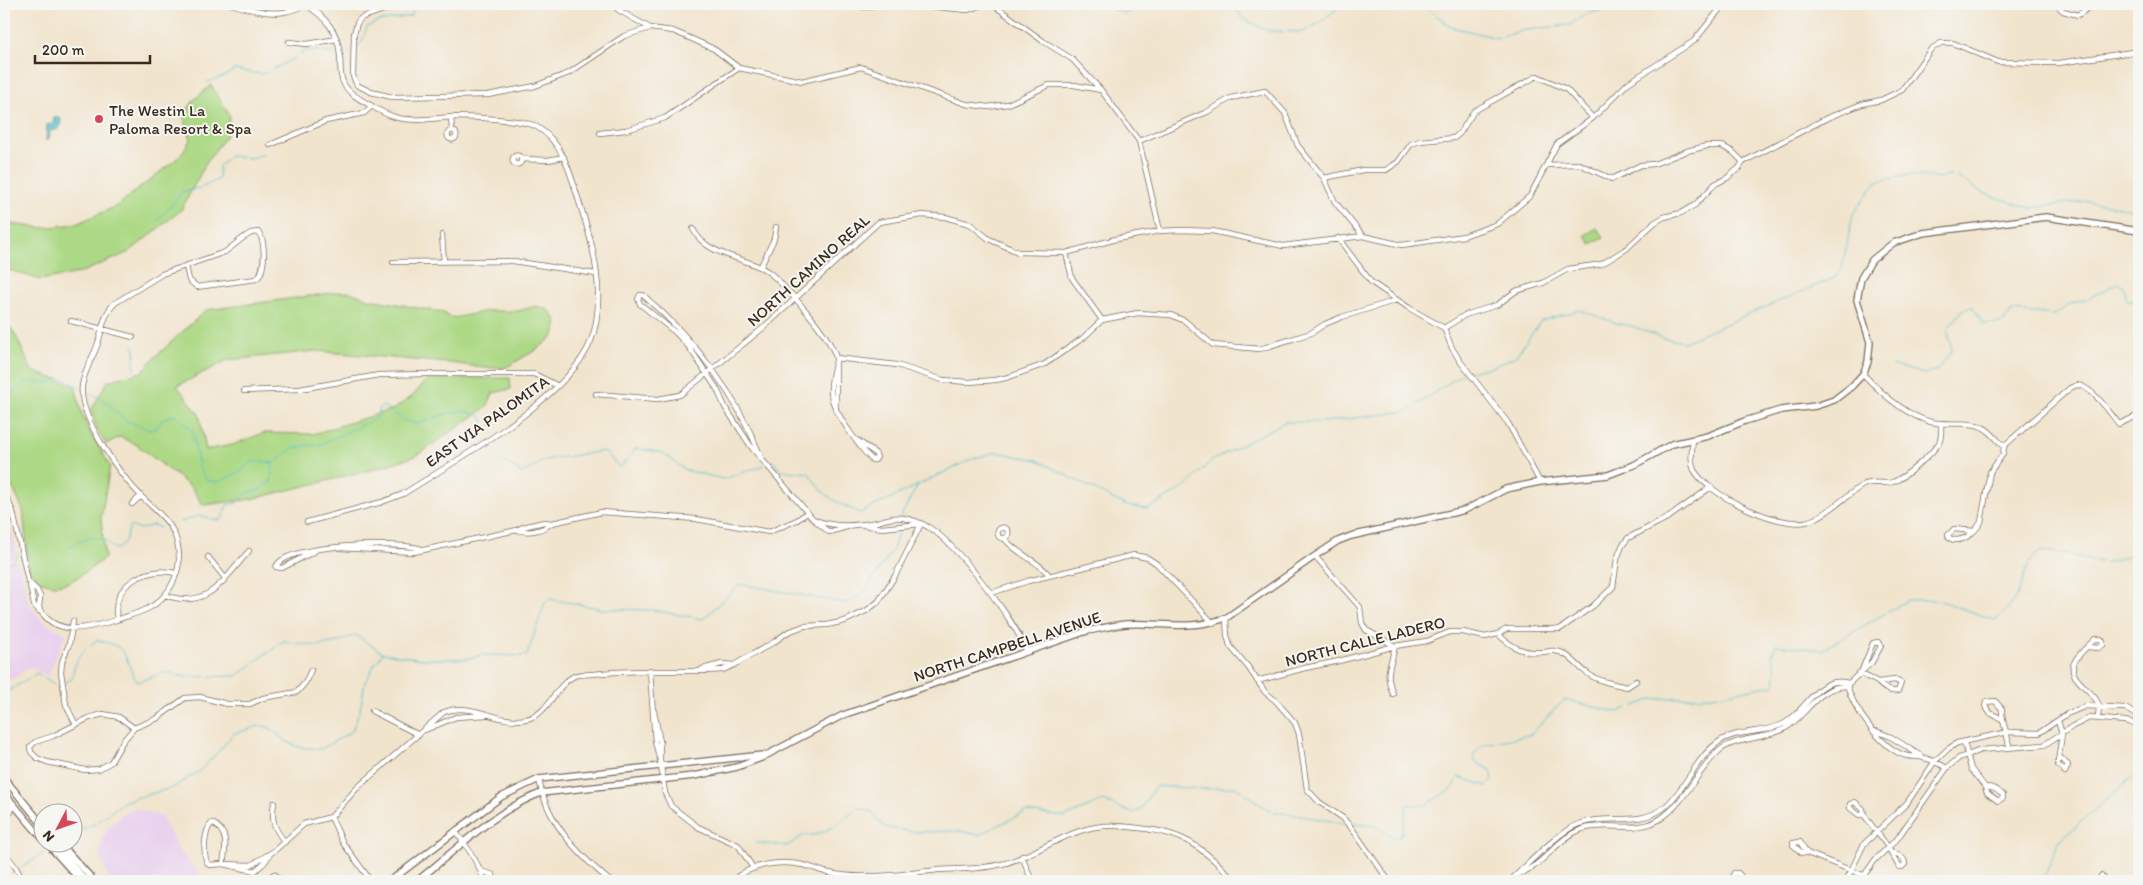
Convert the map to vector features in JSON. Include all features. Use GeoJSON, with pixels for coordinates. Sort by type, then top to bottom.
{"type":"FeatureCollection","features":[{"type":"Feature","properties":{"kind":"main road"},"geometry":{"type":"LineString","coordinates":[[1863,374],[1868,362],[1870,342],[1858,308],[1857,300],[1861,278],[1872,260],[1893,243],[1923,233],[2046,217],[2139,231]]}},
{"type":"Feature","properties":{"kind":"main road","name":"NORTH CAMPBELL AVENUE"},"geometry":{"type":"LineString","coordinates":[[417,881],[498,815],[524,800],[541,793],[722,771],[752,762],[843,714],[1088,631],[1126,624],[1179,627],[1213,623],[1226,618],[1338,541],[1351,536],[1465,510],[1506,489],[1540,482],[1608,475],[1634,465],[1672,444],[1708,436],[1745,421],[1781,410],[1827,403],[1842,395],[1863,374]]}},
{"type":"Feature","properties":{"kind":"main road","name":"NORTH CAMPBELL AVENUE"},"geometry":{"type":"LineString","coordinates":[[390,881],[501,797],[539,779],[660,763],[766,755]]}},
{"type":"Feature","properties":{"kind":"main road"},"geometry":{"type":"LineString","coordinates":[[4,778],[32,813]]}},
{"type":"Feature","properties":{"kind":"main road"},"geometry":{"type":"LineString","coordinates":[[4,793],[32,826]]}},
{"type":"Feature","properties":{"kind":"main road"},"geometry":{"type":"LineString","coordinates":[[54,852],[80,881]]}},
{"type":"Feature","properties":{"kind":"main road"},"geometry":{"type":"LineString","coordinates":[[61,852],[86,881]]}},
{"type":"Feature","properties":{"kind":"main road"},"geometry":{"type":"LineString","coordinates":[[68,852],[94,881]]}},
{"type":"Feature","properties":{"kind":"street","name":"EAST VIA PALOMITA"},"geometry":{"type":"LineString","coordinates":[[231,4],[254,10],[282,13],[296,7],[309,5],[330,24],[337,39],[343,83],[350,91],[372,106],[398,118],[488,118],[522,122],[536,127],[550,137],[559,147],[564,157],[584,217],[596,274],[599,295],[597,318],[591,341],[569,376],[536,405],[403,494],[382,502],[307,522]]}},
{"type":"Feature","properties":{"kind":"street"},"geometry":{"type":"LineString","coordinates":[[400,4],[361,18],[357,23],[353,45],[353,76],[357,85],[371,92],[392,98],[488,95],[534,86],[569,74],[624,36],[650,28]]}},
{"type":"Feature","properties":{"kind":"street"},"geometry":{"type":"LineString","coordinates":[[612,4],[620,11],[650,28],[673,31],[714,49],[739,68],[802,81],[862,67],[966,104],[988,107],[1008,104],[1049,85],[1074,85],[1101,90]]}},
{"type":"Feature","properties":{"kind":"street"},"geometry":{"type":"LineString","coordinates":[[863,4],[864,7],[880,4]]}},
{"type":"Feature","properties":{"kind":"street"},"geometry":{"type":"LineString","coordinates":[[905,4],[968,10],[984,4]]}},
{"type":"Feature","properties":{"kind":"street"},"geometry":{"type":"LineString","coordinates":[[992,4],[1043,42],[1072,59],[1101,90],[1139,141],[1160,231]]}},
{"type":"Feature","properties":{"kind":"street","name":"NORTH CAMINO REAL"},"geometry":{"type":"LineString","coordinates":[[596,394],[654,399],[670,398],[684,392],[763,328],[879,222],[901,217],[922,215],[945,217],[970,224],[989,239],[1018,252],[1066,254],[1116,240],[1160,231],[1212,231],[1283,246],[1363,236],[1402,245],[1464,236],[1497,224],[1530,196],[1557,144],[1593,118],[1628,83],[1694,41],[1724,4]]}},
{"type":"Feature","properties":{"kind":"street"},"geometry":{"type":"LineString","coordinates":[[2056,4],[2062,11],[2078,15],[2096,4]]}},
{"type":"Feature","properties":{"kind":"street"},"geometry":{"type":"LineString","coordinates":[[289,42],[307,44],[337,39]]}},
{"type":"Feature","properties":{"kind":"street"},"geometry":{"type":"LineString","coordinates":[[1444,328],[1465,315],[1497,304],[1516,291],[1543,283],[1568,269],[1602,264],[1626,249],[1654,222],[1695,206],[1715,184],[1727,178],[1743,162],[1827,118],[1862,104],[1881,100],[1902,90],[1931,49],[1941,43],[1953,43],[1998,62],[2059,62],[2139,51]]}},
{"type":"Feature","properties":{"kind":"street"},"geometry":{"type":"LineString","coordinates":[[600,133],[626,130],[665,118],[739,68]]}},
{"type":"Feature","properties":{"kind":"street"},"geometry":{"type":"LineString","coordinates":[[1324,178],[1363,170],[1386,170],[1398,162],[1411,144],[1420,141],[1454,138],[1460,133],[1474,111],[1537,76],[1566,89],[1593,118]]}},
{"type":"Feature","properties":{"kind":"street"},"geometry":{"type":"LineString","coordinates":[[1139,141],[1207,112],[1231,98],[1265,91],[1285,113],[1298,146],[1324,178],[1336,202],[1363,236]]}},
{"type":"Feature","properties":{"kind":"street"},"geometry":{"type":"LineString","coordinates":[[270,145],[326,121],[364,113],[372,106]]}},
{"type":"Feature","properties":{"kind":"street"},"geometry":{"type":"LineString","coordinates":[[452,117],[452,131]]}},
{"type":"Feature","properties":{"kind":"street"},"geometry":{"type":"LineString","coordinates":[[1547,165],[1579,164],[1612,179],[1641,165],[1654,164],[1687,151],[1707,146],[1722,146],[1733,152],[1743,162]]}},
{"type":"Feature","properties":{"kind":"street"},"geometry":{"type":"LineString","coordinates":[[522,159],[548,160],[564,157]]}},
{"type":"Feature","properties":{"kind":"street"},"geometry":{"type":"LineString","coordinates":[[761,266],[774,239],[776,227]]}},
{"type":"Feature","properties":{"kind":"street"},"geometry":{"type":"LineString","coordinates":[[692,229],[700,239],[724,254],[761,266],[780,281],[827,338],[833,347],[836,359],[836,407],[843,424],[867,455],[872,460],[875,460],[877,457],[875,452],[857,440]]}},
{"type":"Feature","properties":{"kind":"street"},"geometry":{"type":"LineString","coordinates":[[4,492],[13,512],[34,605],[51,623],[72,628],[88,628],[148,610],[165,595],[176,573],[179,561],[174,534],[162,514],[141,496],[109,456],[84,405],[82,388],[85,374],[96,349],[104,318],[115,303],[162,274],[226,252],[250,233],[261,232],[263,238],[263,270],[261,278],[192,287],[186,266]]}},
{"type":"Feature","properties":{"kind":"street"},"geometry":{"type":"LineString","coordinates":[[442,235],[444,262]]}},
{"type":"Feature","properties":{"kind":"street"},"geometry":{"type":"LineString","coordinates":[[1338,238],[1370,282],[1444,328],[1452,348],[1460,361],[1508,422],[1540,482]]}},
{"type":"Feature","properties":{"kind":"street"},"geometry":{"type":"LineString","coordinates":[[1066,254],[1072,278],[1102,320]]}},
{"type":"Feature","properties":{"kind":"street"},"geometry":{"type":"LineString","coordinates":[[393,262],[513,261],[596,274]]}},
{"type":"Feature","properties":{"kind":"street"},"geometry":{"type":"LineString","coordinates":[[761,457],[725,386],[710,372],[676,333],[640,304],[638,299],[640,295],[643,295],[654,304],[682,332],[710,372],[725,407],[752,448],[813,519],[831,524],[850,526],[894,517],[928,526],[942,538],[991,593],[1023,642],[1027,652]]}},
{"type":"Feature","properties":{"kind":"street"},"geometry":{"type":"LineString","coordinates":[[836,359],[897,365],[943,380],[968,382],[996,380],[1045,364],[1084,338],[1102,320],[1138,313],[1171,315],[1185,321],[1213,345],[1260,350],[1311,333],[1325,324],[1342,317],[1397,300]]}},
{"type":"Feature","properties":{"kind":"street"},"geometry":{"type":"LineString","coordinates":[[71,321],[133,337]]}},
{"type":"Feature","properties":{"kind":"street"},"geometry":{"type":"LineString","coordinates":[[244,391],[300,389],[379,375],[408,374],[534,374],[558,386]]}},
{"type":"Feature","properties":{"kind":"street"},"geometry":{"type":"LineString","coordinates":[[1863,374],[1877,389],[1922,419],[1940,424],[1984,428],[2004,446]]}},
{"type":"Feature","properties":{"kind":"street"},"geometry":{"type":"LineString","coordinates":[[1974,530],[1954,529],[1948,535],[1949,538],[1956,541],[1969,536],[1982,522],[1990,472],[2003,454],[2004,446],[2070,388],[2077,385],[2085,387],[2094,394],[2119,424],[2139,415]]}},
{"type":"Feature","properties":{"kind":"street"},"geometry":{"type":"LineString","coordinates":[[1693,440],[1692,457],[1694,468],[1711,487],[1744,508],[1762,515],[1806,522],[1820,515],[1866,484],[1892,482],[1913,470],[1939,443],[1940,424]]}},
{"type":"Feature","properties":{"kind":"street","name":"NORTH CALLE LADERO"},"geometry":{"type":"LineString","coordinates":[[1257,681],[1304,668],[1339,662],[1395,646],[1427,641],[1450,632],[1463,632],[1485,637],[1498,634],[1507,628],[1540,627],[1560,629],[1604,598],[1613,587],[1617,558],[1628,538],[1669,518],[1711,487]]}},
{"type":"Feature","properties":{"kind":"street"},"geometry":{"type":"LineString","coordinates":[[132,504],[141,496]]}},
{"type":"Feature","properties":{"kind":"street"},"geometry":{"type":"LineString","coordinates":[[315,551],[282,568],[276,567],[285,558],[307,550],[315,551],[350,545],[383,544],[414,546],[422,549],[602,512],[696,520],[769,532],[798,520],[807,513]]}},
{"type":"Feature","properties":{"kind":"street"},"geometry":{"type":"LineString","coordinates":[[862,525],[882,528],[921,524]]}},
{"type":"Feature","properties":{"kind":"street"},"geometry":{"type":"LineString","coordinates":[[425,730],[456,716],[487,715],[526,720],[539,715],[561,688],[574,676],[602,672],[650,670],[723,670],[774,642],[788,632],[804,626],[827,625],[845,621],[866,611],[878,602],[895,576],[921,524]]}},
{"type":"Feature","properties":{"kind":"street"},"geometry":{"type":"LineString","coordinates":[[1004,538],[1022,555],[1040,566],[1049,575]]}},
{"type":"Feature","properties":{"kind":"street"},"geometry":{"type":"LineString","coordinates":[[165,595],[178,600],[200,598],[213,592],[249,551]]}},
{"type":"Feature","properties":{"kind":"street"},"geometry":{"type":"LineString","coordinates":[[991,593],[1049,575],[1134,555],[1148,558],[1157,564],[1213,623]]}},
{"type":"Feature","properties":{"kind":"street"},"geometry":{"type":"LineString","coordinates":[[1315,556],[1360,607],[1362,623],[1366,630],[1395,646],[1388,668],[1389,683],[1393,694]]}},
{"type":"Feature","properties":{"kind":"street"},"geometry":{"type":"LineString","coordinates":[[208,557],[226,578]]}},
{"type":"Feature","properties":{"kind":"street"},"geometry":{"type":"LineString","coordinates":[[117,619],[118,600],[124,589],[135,578],[158,570],[176,573]]}},
{"type":"Feature","properties":{"kind":"street"},"geometry":{"type":"LineString","coordinates":[[28,581],[38,590],[40,596],[39,608],[42,613]]}},
{"type":"Feature","properties":{"kind":"street"},"geometry":{"type":"LineString","coordinates":[[1226,618],[1230,646],[1248,667],[1265,692],[1295,723],[1299,734],[1307,789],[1319,802],[1343,818],[1389,881]]}},
{"type":"Feature","properties":{"kind":"street"},"geometry":{"type":"LineString","coordinates":[[74,621],[69,644],[62,662],[61,672],[66,706],[76,725]]}},
{"type":"Feature","properties":{"kind":"street"},"geometry":{"type":"LineString","coordinates":[[1498,634],[1507,644],[1521,651],[1543,652],[1555,650],[1566,655],[1588,674],[1598,679],[1628,687],[1636,681]]}},
{"type":"Feature","properties":{"kind":"street"},"geometry":{"type":"LineString","coordinates":[[1510,881],[1535,865],[1572,834],[1593,827],[1631,827],[1659,820],[1673,808],[1709,760],[1721,748],[1735,742],[1751,740],[1782,730],[1803,715],[1823,693],[1848,684],[1872,662],[1881,646],[1878,642],[1873,643],[1861,672]]}},
{"type":"Feature","properties":{"kind":"street"},"geometry":{"type":"LineString","coordinates":[[2088,647],[2072,666],[2076,678],[2091,693],[2099,705],[2098,718]]}},
{"type":"Feature","properties":{"kind":"street"},"geometry":{"type":"LineString","coordinates":[[134,728],[119,717],[110,714],[96,715],[35,742],[29,750],[33,756],[47,762],[86,770],[99,769],[110,762],[134,728],[147,724],[185,698],[210,698],[227,704],[250,704],[264,698],[297,692],[305,683],[311,670]]}},
{"type":"Feature","properties":{"kind":"street"},"geometry":{"type":"LineString","coordinates":[[650,670],[655,742],[666,799],[675,810],[698,827],[738,845],[753,868]]}},
{"type":"Feature","properties":{"kind":"street"},"geometry":{"type":"LineString","coordinates":[[1861,672],[1884,688],[1895,692],[1899,689],[1901,683],[1895,680],[1878,682]]}},
{"type":"Feature","properties":{"kind":"street"},"geometry":{"type":"LineString","coordinates":[[1848,684],[1856,706],[1887,744],[1906,756],[1922,757]]}},
{"type":"Feature","properties":{"kind":"street"},"geometry":{"type":"LineString","coordinates":[[2002,719],[1990,713],[1985,706],[1986,702],[1990,700],[1999,703],[2002,709],[2002,719],[2008,732],[2009,747]]}},
{"type":"Feature","properties":{"kind":"street"},"geometry":{"type":"LineString","coordinates":[[1846,881],[1864,844],[1907,803],[1935,762],[1948,749],[1964,742],[2008,732],[2039,733],[2086,706],[2099,705],[2125,708],[2139,716]]}},
{"type":"Feature","properties":{"kind":"street"},"geometry":{"type":"LineString","coordinates":[[223,864],[227,848],[226,840],[218,827],[212,823],[207,830],[206,862],[209,865],[248,866],[270,854],[304,824],[331,817],[357,788],[425,730],[438,716],[455,708],[470,708],[487,715]]}},
{"type":"Feature","properties":{"kind":"street"},"geometry":{"type":"LineString","coordinates":[[372,711],[419,735]]}},
{"type":"Feature","properties":{"kind":"street"},"geometry":{"type":"LineString","coordinates":[[1860,881],[1888,847],[1897,840],[1947,768],[1959,758],[1980,750],[2044,745],[2089,718],[2125,721],[2139,725]]}},
{"type":"Feature","properties":{"kind":"street"},"geometry":{"type":"LineString","coordinates":[[2058,721],[2062,734],[2059,756]]}},
{"type":"Feature","properties":{"kind":"street"},"geometry":{"type":"LineString","coordinates":[[1875,731],[1897,740],[1922,757],[1947,768]]}},
{"type":"Feature","properties":{"kind":"street"},"geometry":{"type":"LineString","coordinates":[[1964,742],[1971,768],[1985,787]]}},
{"type":"Feature","properties":{"kind":"street"},"geometry":{"type":"LineString","coordinates":[[539,779],[541,793],[557,826],[589,863],[610,881]]}},
{"type":"Feature","properties":{"kind":"street"},"geometry":{"type":"LineString","coordinates":[[4,812],[20,800]]}},
{"type":"Feature","properties":{"kind":"street"},"geometry":{"type":"LineString","coordinates":[[274,803],[273,822],[276,832],[285,842]]}},
{"type":"Feature","properties":{"kind":"street"},"geometry":{"type":"LineString","coordinates":[[4,818],[11,812],[14,805]]}},
{"type":"Feature","properties":{"kind":"street"},"geometry":{"type":"LineString","coordinates":[[1864,815],[1892,853]]}},
{"type":"Feature","properties":{"kind":"street"},"geometry":{"type":"LineString","coordinates":[[331,817],[343,843],[371,881]]}},
{"type":"Feature","properties":{"kind":"street"},"geometry":{"type":"LineString","coordinates":[[732,881],[753,868],[784,863],[803,865],[830,873],[873,876],[994,865],[1022,856],[1061,838],[1096,827],[1113,825],[1144,828],[1174,834],[1190,841],[1210,855],[1234,881]]}},
{"type":"Feature","properties":{"kind":"street"},"geometry":{"type":"LineString","coordinates":[[455,831],[465,843],[481,871],[484,881]]}},
{"type":"Feature","properties":{"kind":"street"},"geometry":{"type":"LineString","coordinates":[[4,852],[16,866],[23,881]]}},
{"type":"Feature","properties":{"kind":"street"},"geometry":{"type":"LineString","coordinates":[[1807,853],[1863,875]]}},
{"type":"Feature","properties":{"kind":"street"},"geometry":{"type":"LineString","coordinates":[[1022,856],[1032,881]]}},
{"type":"Feature","properties":{"kind":"street"},"geometry":{"type":"LineString","coordinates":[[481,871],[494,875],[494,881]]}},
{"type":"Feature","properties":{"kind":"street"},"geometry":{"type":"LineString","coordinates":[[1731,881],[1734,873],[1738,873],[1745,881]]}},
{"type":"Feature","properties":{"kind":"street"},"geometry":{"type":"LineString","coordinates":[[272,881],[270,877],[274,874],[278,877],[276,881]]}},
{"type":"Feature","properties":{"kind":"street"},"geometry":{"type":"LineString","coordinates":[[2098,881],[2098,878],[2103,876],[2109,881]]}},
{"type":"Feature","properties":{"kind":"street"},"geometry":{"type":"LineString","coordinates":[[49,881],[54,878]]}},
{"type":"Feature","properties":{"kind":"shaded area"},"geometry":{"type":"Polygon","coordinates":[[[4,502],[17,553],[13,560],[4,562],[4,502]]]}},
{"type":"Feature","properties":{"kind":"shaded area"},"geometry":{"type":"Polygon","coordinates":[[[19,561],[27,596],[32,608],[49,625],[66,634],[48,676],[30,667],[11,680],[4,676],[4,565],[19,561]]]}},
{"type":"Feature","properties":{"kind":"shaded area"},"geometry":{"type":"Polygon","coordinates":[[[135,808],[162,817],[179,851],[205,881],[163,881],[156,879],[150,881],[110,881],[100,858],[106,830],[123,814],[135,808]]]}},
{"type":"Feature","properties":{"kind":"green space"},"geometry":{"type":"Polygon","coordinates":[[[211,85],[230,116],[227,134],[206,163],[181,210],[129,252],[80,273],[40,280],[10,270],[4,273],[4,223],[42,228],[76,224],[117,206],[179,157],[191,139],[183,116],[194,100],[211,85]]]}},
{"type":"Feature","properties":{"kind":"green space"},"geometry":{"type":"Polygon","coordinates":[[[1597,228],[1604,237],[1591,244],[1585,235],[1597,228]]]}},
{"type":"Feature","properties":{"kind":"green space"},"geometry":{"type":"Polygon","coordinates":[[[350,292],[369,299],[441,312],[453,318],[488,311],[518,311],[536,306],[549,310],[557,321],[554,336],[536,350],[505,368],[484,368],[316,351],[228,360],[177,386],[199,414],[206,450],[232,445],[264,433],[313,434],[394,409],[413,396],[427,379],[510,378],[511,389],[493,393],[487,407],[416,456],[367,471],[252,499],[203,505],[191,487],[137,445],[120,437],[106,444],[97,430],[91,410],[108,381],[142,372],[152,360],[206,310],[350,292]]]}},
{"type":"Feature","properties":{"kind":"green space"},"geometry":{"type":"Polygon","coordinates":[[[4,321],[14,332],[32,371],[75,386],[81,411],[89,431],[110,466],[101,518],[105,558],[77,577],[59,585],[39,580],[29,571],[23,510],[4,469],[4,321]]]}},
{"type":"Feature","properties":{"kind":"water"},"geometry":{"type":"Polygon","coordinates":[[[57,116],[61,119],[60,127],[49,131],[50,136],[46,141],[47,125],[53,124],[54,118],[57,116]]]}},
{"type":"Feature","properties":{"kind":"waterway"},"geometry":{"type":"LineString","coordinates":[[4,6],[13,4]]}},
{"type":"Feature","properties":{"kind":"waterway"},"geometry":{"type":"LineString","coordinates":[[356,47],[362,42],[367,27],[377,22],[411,16],[416,4]]}},
{"type":"Feature","properties":{"kind":"waterway"},"geometry":{"type":"LineString","coordinates":[[1101,4],[1124,14],[1145,4]]}},
{"type":"Feature","properties":{"kind":"waterway"},"geometry":{"type":"LineString","coordinates":[[1234,4],[1242,18],[1268,31],[1303,32],[1321,22],[1343,4]]}},
{"type":"Feature","properties":{"kind":"waterway"},"geometry":{"type":"LineString","coordinates":[[1422,4],[1451,27],[1498,38],[1525,30],[1569,25],[1587,14],[1626,4]]}},
{"type":"Feature","properties":{"kind":"waterway"},"geometry":{"type":"LineString","coordinates":[[300,55],[306,50],[318,51]]}},
{"type":"Feature","properties":{"kind":"waterway"},"geometry":{"type":"LineString","coordinates":[[323,52],[334,54]]}},
{"type":"Feature","properties":{"kind":"waterway"},"geometry":{"type":"LineString","coordinates":[[272,70],[295,58]]}},
{"type":"Feature","properties":{"kind":"waterway"},"geometry":{"type":"LineString","coordinates":[[207,82],[223,77],[234,70],[262,74],[267,72]]}},
{"type":"Feature","properties":{"kind":"waterway"},"geometry":{"type":"LineString","coordinates":[[157,221],[181,192],[203,187],[219,179],[219,166],[229,156],[250,158],[265,154]]}},
{"type":"Feature","properties":{"kind":"waterway"},"geometry":{"type":"LineString","coordinates":[[768,463],[773,461],[780,470],[809,473],[820,488],[831,498],[860,513],[972,459],[996,452],[1037,460],[1127,506],[1148,509],[1185,487],[1211,461],[1285,422],[1324,422],[1408,411],[1463,373],[1492,367],[1516,356],[1541,321],[1579,310],[1619,324],[1632,326],[1663,338],[1684,342],[1836,277],[1842,268],[1853,214],[1877,181],[1909,175],[1940,178],[1954,175],[1983,193],[2031,208],[2087,201],[2139,211]]}},
{"type":"Feature","properties":{"kind":"waterway"},"geometry":{"type":"LineString","coordinates":[[1893,365],[1924,374],[1937,370],[1952,350],[1947,329],[1964,309],[1972,306],[1983,324],[2002,323],[2012,311],[2054,315],[2072,303],[2084,300],[2118,283],[2124,288],[2127,301],[2139,301]]}},
{"type":"Feature","properties":{"kind":"waterway"},"geometry":{"type":"LineString","coordinates":[[133,345],[135,350],[134,370]]}},
{"type":"Feature","properties":{"kind":"waterway"},"geometry":{"type":"LineString","coordinates":[[4,396],[19,388],[26,381],[51,383],[56,378],[60,378],[80,388]]}},
{"type":"Feature","properties":{"kind":"waterway"},"geometry":{"type":"LineString","coordinates":[[83,390],[102,399],[125,420],[151,430],[156,428],[163,419],[177,416],[192,430],[199,467],[208,481],[219,482],[238,473],[253,461],[274,463]]}},
{"type":"Feature","properties":{"kind":"waterway"},"geometry":{"type":"LineString","coordinates":[[277,460],[293,448],[322,444],[378,417],[379,409],[383,406],[405,421],[417,424],[448,413],[466,411],[482,417],[486,432]]}},
{"type":"Feature","properties":{"kind":"waterway"},"geometry":{"type":"LineString","coordinates":[[499,461],[511,465],[521,473],[544,460],[604,451],[620,468],[636,448],[663,453],[685,470],[723,479],[765,465]]}},
{"type":"Feature","properties":{"kind":"waterway"},"geometry":{"type":"LineString","coordinates":[[180,522],[199,516],[216,520],[222,519],[227,505],[237,503],[248,492],[257,491],[271,482],[273,463]]}},
{"type":"Feature","properties":{"kind":"waterway"},"geometry":{"type":"LineString","coordinates":[[900,524],[902,514],[918,485]]}},
{"type":"Feature","properties":{"kind":"waterway"},"geometry":{"type":"LineString","coordinates":[[69,547],[89,538],[99,538],[118,549],[125,541],[130,526],[140,529],[153,525],[160,528]]}},
{"type":"Feature","properties":{"kind":"waterway"},"geometry":{"type":"LineString","coordinates":[[82,830],[96,823],[125,801],[172,788],[201,770],[233,734],[259,726],[269,727],[286,741],[298,747],[321,749],[344,736],[352,731],[360,710],[365,682],[383,653],[423,659],[466,659],[482,655],[527,655],[545,603],[550,599],[603,609],[652,610],[703,619],[740,584],[844,603],[861,596],[894,548],[899,528]]}},
{"type":"Feature","properties":{"kind":"waterway"},"geometry":{"type":"LineString","coordinates":[[1634,706],[1653,699],[1712,696],[1774,685],[1776,669],[1772,655],[1776,645],[1822,650],[1908,600],[1938,600],[1995,620],[2016,597],[2030,563],[2041,551],[2063,553],[2105,563],[2133,554],[2137,555]]}},
{"type":"Feature","properties":{"kind":"waterway"},"geometry":{"type":"LineString","coordinates":[[4,564],[14,561],[19,553]]}},
{"type":"Feature","properties":{"kind":"waterway"},"geometry":{"type":"LineString","coordinates":[[65,682],[72,679],[74,666],[79,656],[97,640],[112,644],[123,652],[138,682],[166,672],[183,677],[237,676],[283,641],[316,646],[338,642],[356,635],[383,653]]}},
{"type":"Feature","properties":{"kind":"waterway"},"geometry":{"type":"LineString","coordinates":[[4,694],[37,673],[57,686],[59,685]]}},
{"type":"Feature","properties":{"kind":"waterway"},"geometry":{"type":"LineString","coordinates":[[1351,824],[1375,826],[1395,838],[1401,836],[1407,805],[1425,805],[1453,788],[1459,777],[1487,786],[1493,779],[1491,770],[1475,762],[1474,754],[1484,744],[1530,735],[1564,700],[1617,712],[1628,708]]}},
{"type":"Feature","properties":{"kind":"waterway"},"geometry":{"type":"LineString","coordinates":[[2043,881],[2059,841],[2139,771]]}},
{"type":"Feature","properties":{"kind":"waterway"},"geometry":{"type":"LineString","coordinates":[[756,843],[787,846],[804,835],[818,834],[826,831],[859,808],[871,811],[884,827],[914,832],[960,831],[978,835],[1026,812],[1065,817],[1103,801],[1132,813],[1140,810],[1156,786],[1202,789],[1236,787],[1270,811],[1344,823]]}},
{"type":"Feature","properties":{"kind":"waterway"},"geometry":{"type":"LineString","coordinates":[[21,868],[44,853]]}},
{"type":"Feature","properties":{"kind":"place","name":"The Westin La Paloma Resort & Spa"},"geometry":{"type":"Point","coordinates":[99,119]}}]}
